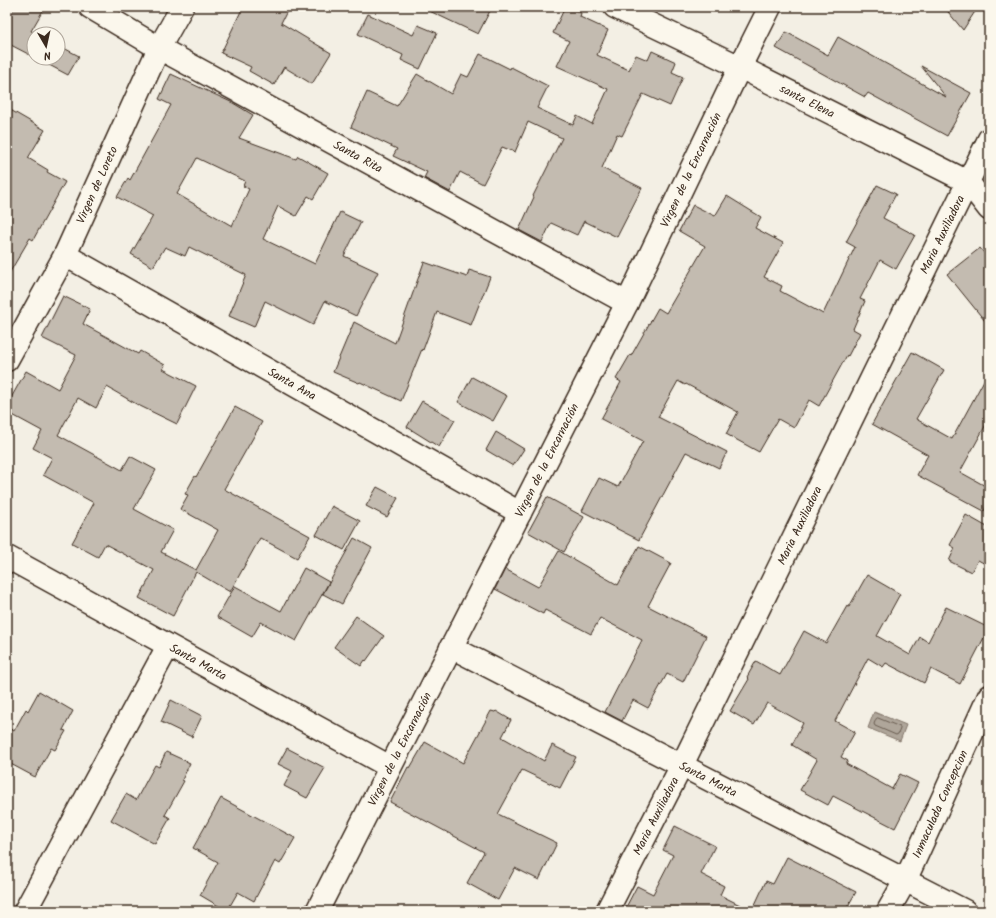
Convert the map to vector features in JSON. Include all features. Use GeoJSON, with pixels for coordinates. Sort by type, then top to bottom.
{"type":"FeatureCollection","features":[{"type":"Feature","properties":{"kind":"street","name":"Santa Rita"},"geometry":{"type":"LineString","coordinates":[[90,7],[159,48],[627,303]]}},
{"type":"Feature","properties":{"kind":"street","name":"Virgen de Loreto"},"geometry":{"type":"LineString","coordinates":[[7,360],[65,255],[159,48],[182,7]]}},
{"type":"Feature","properties":{"kind":"street","name":"santa Elena"},"geometry":{"type":"LineString","coordinates":[[615,7],[740,67],[968,182],[989,209]]}},
{"type":"Feature","properties":{"kind":"street","name":"Virgen de la Encarnación"},"geometry":{"type":"LineString","coordinates":[[317,911],[627,303],[770,7]]}},
{"type":"Feature","properties":{"kind":"street","name":"Maria Auxiliadora"},"geometry":{"type":"LineString","coordinates":[[607,911],[682,765],[989,138]]}},
{"type":"Feature","properties":{"kind":"street","name":"Santa Ana"},"geometry":{"type":"LineString","coordinates":[[65,255],[520,513]]}},
{"type":"Feature","properties":{"kind":"street","name":"Santa Marta"},"geometry":{"type":"LineString","coordinates":[[7,557],[390,767]]}},
{"type":"Feature","properties":{"kind":"street"},"geometry":{"type":"LineString","coordinates":[[25,911],[168,646]]}},
{"type":"Feature","properties":{"kind":"street","name":"Santa Marta"},"geometry":{"type":"LineString","coordinates":[[452,647],[965,911]]}},
{"type":"Feature","properties":{"kind":"street","name":"Inmaculada Concepcion"},"geometry":{"type":"LineString","coordinates":[[888,911],[905,881],[989,696]]}},
{"type":"Feature","properties":{"kind":"water"},"geometry":{"type":"Polygon","coordinates":[[[874,712],[906,725],[900,741],[868,728],[874,712]]]}},
{"type":"Feature","properties":{"kind":"building"},"geometry":{"type":"Polygon","coordinates":[[[7,7],[45,7],[34,26],[26,26],[26,53],[7,43],[7,7]]]}},
{"type":"Feature","properties":{"kind":"building"},"geometry":{"type":"Polygon","coordinates":[[[243,7],[289,7],[281,23],[331,53],[312,84],[284,67],[274,85],[249,71],[251,67],[221,53],[243,7]]]}},
{"type":"Feature","properties":{"kind":"building"},"geometry":{"type":"Polygon","coordinates":[[[421,7],[492,7],[478,34],[421,7]]]}},
{"type":"Feature","properties":{"kind":"building"},"geometry":{"type":"Polygon","coordinates":[[[565,7],[581,13],[580,17],[608,30],[597,55],[629,70],[636,55],[648,60],[652,51],[676,62],[672,72],[683,77],[670,106],[643,94],[622,136],[617,134],[602,168],[642,188],[617,237],[584,221],[577,235],[551,223],[542,242],[519,230],[534,197],[533,196],[562,138],[528,122],[515,152],[502,147],[483,184],[460,172],[450,192],[424,178],[427,172],[393,156],[397,149],[351,127],[367,92],[397,106],[417,74],[451,94],[461,74],[468,77],[480,54],[510,69],[511,67],[548,86],[537,108],[573,125],[577,116],[592,124],[608,89],[557,66],[569,41],[553,33],[565,7]]]}},
{"type":"Feature","properties":{"kind":"building"},"geometry":{"type":"Polygon","coordinates":[[[944,7],[978,7],[963,30],[944,7]]]}},
{"type":"Feature","properties":{"kind":"building"},"geometry":{"type":"Polygon","coordinates":[[[368,14],[413,35],[418,25],[437,33],[420,69],[401,60],[403,55],[358,34],[368,14]]]}},
{"type":"Feature","properties":{"kind":"building"},"geometry":{"type":"Polygon","coordinates":[[[786,32],[828,55],[838,37],[946,97],[921,66],[971,93],[947,136],[868,93],[865,97],[776,48],[786,32]]]}},
{"type":"Feature","properties":{"kind":"building"},"geometry":{"type":"Polygon","coordinates":[[[66,49],[79,56],[68,75],[51,66],[66,66],[66,49]]]}},
{"type":"Feature","properties":{"kind":"building"},"geometry":{"type":"Polygon","coordinates":[[[171,74],[233,103],[253,115],[239,138],[296,159],[298,156],[328,173],[313,199],[308,196],[296,216],[278,206],[263,239],[315,264],[340,212],[361,222],[344,256],[378,272],[356,316],[325,301],[313,325],[265,301],[254,327],[229,316],[246,275],[189,247],[185,256],[165,247],[153,267],[131,254],[153,216],[117,197],[128,178],[130,180],[171,105],[159,99],[171,74]],[[197,158],[177,194],[232,226],[249,189],[243,186],[245,181],[197,158]]]}},
{"type":"Feature","properties":{"kind":"building"},"geometry":{"type":"Polygon","coordinates":[[[7,108],[45,130],[28,158],[48,170],[47,172],[65,182],[33,240],[30,238],[7,277],[7,108]]]}},
{"type":"Feature","properties":{"kind":"building"},"geometry":{"type":"Polygon","coordinates":[[[877,185],[896,194],[883,218],[915,235],[896,269],[880,260],[860,299],[865,301],[853,329],[860,333],[819,406],[809,400],[794,428],[778,419],[759,452],[726,434],[738,412],[678,381],[658,417],[727,452],[719,468],[686,452],[639,540],[582,511],[599,478],[618,487],[643,441],[601,419],[621,382],[616,379],[630,355],[631,356],[658,308],[666,313],[705,246],[679,231],[693,205],[715,216],[727,196],[761,217],[755,228],[783,243],[764,277],[782,286],[780,291],[823,314],[855,247],[846,242],[877,185]]]}},
{"type":"Feature","properties":{"kind":"building"},"geometry":{"type":"Polygon","coordinates":[[[980,248],[989,259],[989,326],[947,274],[980,248]]]}},
{"type":"Feature","properties":{"kind":"building"},"geometry":{"type":"Polygon","coordinates":[[[424,262],[467,277],[469,270],[490,277],[471,325],[437,312],[423,350],[422,349],[401,401],[360,382],[359,383],[333,372],[354,322],[395,343],[424,262]]]}},
{"type":"Feature","properties":{"kind":"building"},"geometry":{"type":"Polygon","coordinates":[[[63,296],[90,309],[83,324],[138,354],[140,351],[165,365],[163,369],[196,386],[177,424],[138,405],[107,387],[96,408],[78,398],[58,435],[122,470],[130,456],[156,470],[134,509],[173,530],[161,552],[196,570],[218,530],[180,509],[188,495],[185,494],[235,407],[262,422],[224,489],[310,536],[297,558],[260,538],[230,592],[196,572],[173,616],[139,598],[154,570],[105,544],[98,557],[72,543],[94,503],[43,475],[52,458],[33,448],[42,431],[7,412],[7,405],[26,371],[58,389],[76,355],[42,338],[63,296]]]}},
{"type":"Feature","properties":{"kind":"building"},"geometry":{"type":"Polygon","coordinates":[[[912,352],[944,370],[916,419],[952,439],[989,371],[989,419],[960,472],[989,488],[989,501],[984,511],[917,475],[928,455],[872,424],[912,352]]]}},
{"type":"Feature","properties":{"kind":"building"},"geometry":{"type":"Polygon","coordinates":[[[472,377],[507,396],[493,421],[458,402],[472,377]]]}},
{"type":"Feature","properties":{"kind":"building"},"geometry":{"type":"Polygon","coordinates":[[[422,401],[455,420],[439,447],[407,427],[422,401]]]}},
{"type":"Feature","properties":{"kind":"building"},"geometry":{"type":"Polygon","coordinates":[[[496,432],[524,449],[513,466],[486,450],[496,432]]]}},
{"type":"Feature","properties":{"kind":"building"},"geometry":{"type":"Polygon","coordinates":[[[377,487],[398,498],[387,517],[366,506],[377,487]]]}},
{"type":"Feature","properties":{"kind":"building"},"geometry":{"type":"Polygon","coordinates":[[[547,497],[584,517],[564,552],[528,532],[547,497]]]}},
{"type":"Feature","properties":{"kind":"building"},"geometry":{"type":"Polygon","coordinates":[[[332,506],[360,521],[344,550],[316,535],[332,506]]]}},
{"type":"Feature","properties":{"kind":"building"},"geometry":{"type":"Polygon","coordinates":[[[966,515],[989,528],[989,566],[978,560],[971,572],[949,561],[955,548],[950,545],[966,515]]]}},
{"type":"Feature","properties":{"kind":"building"},"geometry":{"type":"Polygon","coordinates":[[[354,538],[372,548],[342,604],[323,594],[354,538]]]}},
{"type":"Feature","properties":{"kind":"building"},"geometry":{"type":"Polygon","coordinates":[[[639,546],[671,563],[648,606],[706,636],[683,682],[667,674],[648,708],[633,700],[622,721],[605,712],[642,640],[600,618],[591,634],[545,610],[543,614],[495,589],[505,569],[538,587],[559,551],[618,585],[639,546]]]}},
{"type":"Feature","properties":{"kind":"building"},"geometry":{"type":"Polygon","coordinates":[[[304,568],[329,582],[296,641],[261,622],[252,637],[217,617],[235,586],[281,611],[304,568]]]}},
{"type":"Feature","properties":{"kind":"building"},"geometry":{"type":"Polygon","coordinates":[[[867,575],[900,594],[877,636],[910,655],[920,637],[928,642],[946,607],[989,628],[960,684],[931,669],[924,683],[886,663],[883,667],[868,658],[835,721],[855,732],[841,757],[848,761],[846,764],[892,789],[900,774],[918,783],[895,828],[833,796],[828,805],[800,790],[817,760],[792,745],[803,723],[767,703],[754,725],[730,711],[749,679],[747,677],[756,661],[780,675],[804,631],[826,643],[867,575]]]}},
{"type":"Feature","properties":{"kind":"building"},"geometry":{"type":"Polygon","coordinates":[[[356,616],[384,636],[361,666],[334,647],[356,616]]]}},
{"type":"Feature","properties":{"kind":"building"},"geometry":{"type":"Polygon","coordinates":[[[39,691],[73,711],[63,730],[66,731],[55,750],[51,748],[35,777],[7,762],[7,727],[14,731],[26,709],[28,711],[39,691]]]}},
{"type":"Feature","properties":{"kind":"building"},"geometry":{"type":"Polygon","coordinates":[[[171,700],[202,716],[192,737],[161,722],[171,700]]]}},
{"type":"Feature","properties":{"kind":"building"},"geometry":{"type":"Polygon","coordinates":[[[491,711],[496,711],[511,720],[502,737],[544,761],[552,745],[576,757],[560,788],[522,770],[498,814],[557,843],[539,880],[515,868],[498,900],[467,883],[484,852],[390,802],[408,767],[410,768],[425,742],[463,763],[491,711]]]}},
{"type":"Feature","properties":{"kind":"building"},"geometry":{"type":"Polygon","coordinates":[[[287,748],[325,768],[307,798],[284,786],[292,771],[278,764],[287,748]]]}},
{"type":"Feature","properties":{"kind":"building"},"geometry":{"type":"Polygon","coordinates":[[[166,752],[190,763],[182,780],[184,781],[165,815],[170,818],[155,844],[111,820],[126,794],[136,800],[155,765],[159,767],[166,752]]]}},
{"type":"Feature","properties":{"kind":"building"},"geometry":{"type":"Polygon","coordinates":[[[221,798],[295,838],[280,864],[275,861],[254,901],[238,892],[227,911],[200,895],[218,862],[193,848],[221,798]]]}},
{"type":"Feature","properties":{"kind":"building"},"geometry":{"type":"Polygon","coordinates":[[[675,826],[715,846],[701,874],[724,886],[720,895],[752,911],[624,911],[637,886],[653,894],[673,855],[663,850],[675,826]]]}},
{"type":"Feature","properties":{"kind":"building"},"geometry":{"type":"Polygon","coordinates":[[[787,857],[856,892],[845,911],[752,911],[766,881],[773,884],[787,857]]]}}]}
